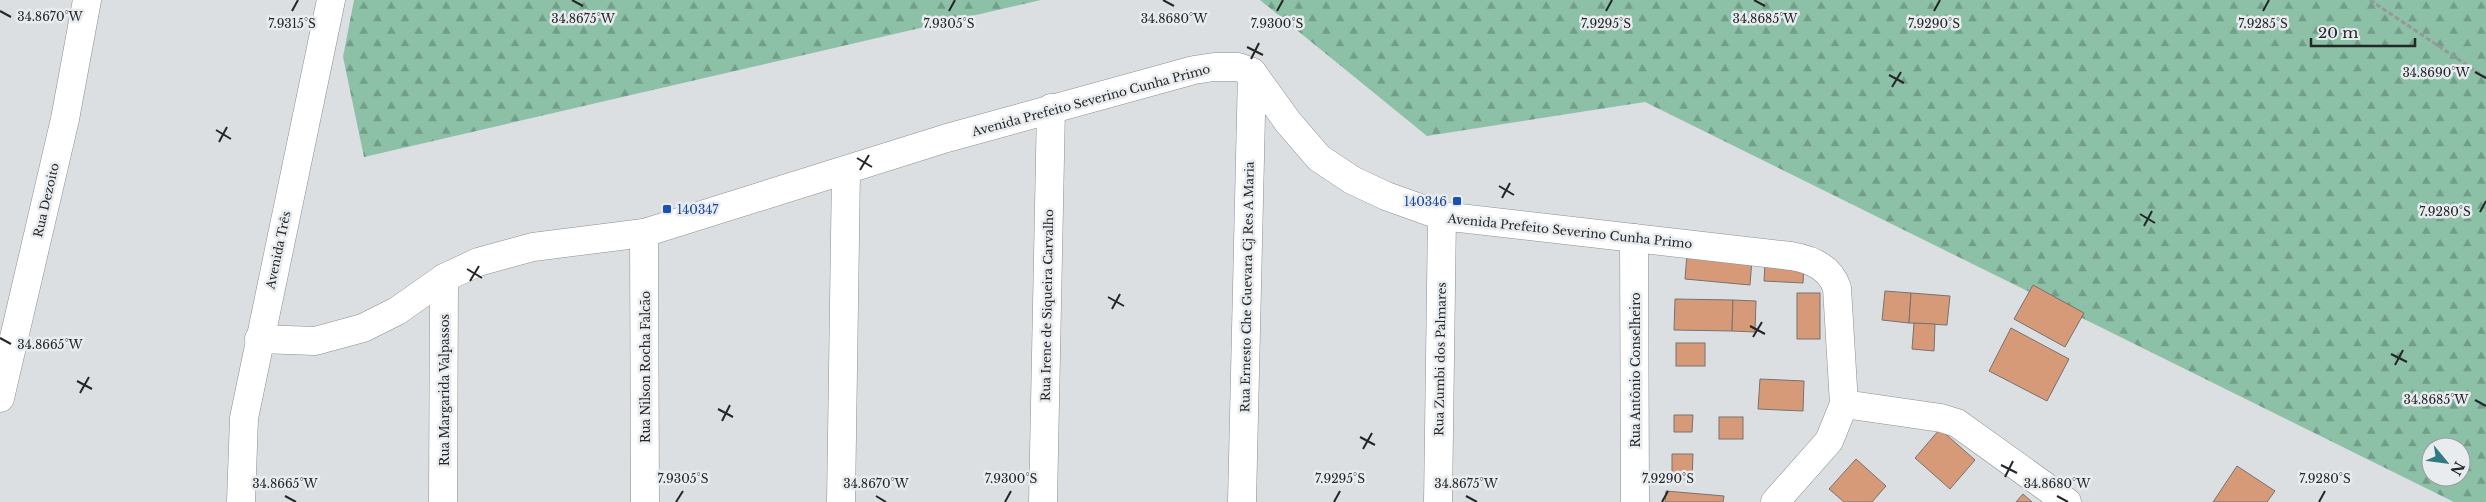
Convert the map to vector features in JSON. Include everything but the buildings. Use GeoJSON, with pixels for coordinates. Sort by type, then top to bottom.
{"type":"FeatureCollection","features":[{"type":"Feature","properties":{"kind":"street","name":"Rua Dezoito"},"geometry":{"type":"LineString","coordinates":[[0,398],[65,119],[87,0]]}},
{"type":"Feature","properties":{"kind":"street","name":"Avenida Três"},"geometry":{"type":"LineString","coordinates":[[241,502],[244,418],[331,0]]}},
{"type":"Feature","properties":{"kind":"street","name":"Avenida Prefeito Severino Cunha Primo"},"geometry":{"type":"LineString","coordinates":[[259,339],[315,341],[363,328],[397,311],[444,278],[478,262],[533,247],[644,233],[947,138],[1051,108],[1194,70],[1214,67],[1238,67],[1252,72],[1288,122],[1319,158],[1352,180],[1386,196],[1442,216],[1791,256],[1805,258],[1818,264],[1835,280],[1838,288],[1840,416]]}},
{"type":"Feature","properties":{"kind":"street","name":"Rua Ernesto Che Guevara Cj Res A Maria"},"geometry":{"type":"LineString","coordinates":[[1242,502],[1252,72]]}},
{"type":"Feature","properties":{"kind":"street","name":"Rua Irene de Siqueira Carvalho"},"geometry":{"type":"LineString","coordinates":[[1043,502],[1051,108]]}},
{"type":"Feature","properties":{"kind":"street"},"geometry":{"type":"LineString","coordinates":[[841,502],[846,171]]}},
{"type":"Feature","properties":{"kind":"street","name":"Rua Zumbi dos Palmares"},"geometry":{"type":"LineString","coordinates":[[1438,502],[1442,216]]}},
{"type":"Feature","properties":{"kind":"street","name":"Rua Nilson Rocha Falcão"},"geometry":{"type":"LineString","coordinates":[[644,233],[645,502]]}},
{"type":"Feature","properties":{"kind":"street","name":"Rua Antônio Conselheiro"},"geometry":{"type":"LineString","coordinates":[[1634,238],[1636,502]]}},
{"type":"Feature","properties":{"kind":"street","name":"Rua Margarida Valpassos"},"geometry":{"type":"LineString","coordinates":[[443,502],[444,278]]}},
{"type":"Feature","properties":{"kind":"street"},"geometry":{"type":"LineString","coordinates":[[1774,502],[1818,456],[1840,416],[1941,418],[1957,423],[2067,502]]}},
{"type":"Feature","properties":{"kind":"path"},"geometry":{"type":"LineString","coordinates":[[2370,0],[2486,78]]}},
{"type":"Feature","properties":{"kind":"green space"},"geometry":{"type":"Polygon","coordinates":[[[354,0],[1041,0],[364,157],[343,57],[354,0]]]}},
{"type":"Feature","properties":{"kind":"green space"},"geometry":{"type":"Polygon","coordinates":[[[1260,0],[2486,0],[2486,502],[2454,502],[2424,487],[2471,487],[2471,437],[2421,437],[2421,486],[1645,102],[1427,136],[1260,0]]]}},
{"type":"Feature","properties":{"kind":"place","name":"140346"},"geometry":{"type":"Point","coordinates":[1457,201]}},
{"type":"Feature","properties":{"kind":"place","name":"140347"},"geometry":{"type":"Point","coordinates":[667,209]}}]}
